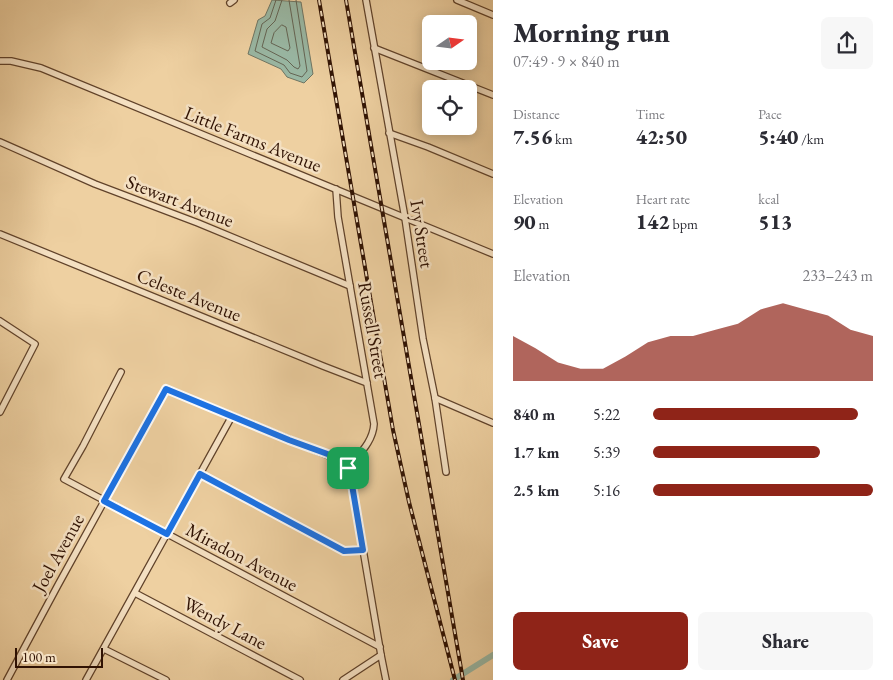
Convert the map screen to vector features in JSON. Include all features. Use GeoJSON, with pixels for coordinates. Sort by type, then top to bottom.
{"type":"FeatureCollection","features":[{"type":"Feature","properties":{"kind":"street","name":"Ivy Street"},"geometry":{"type":"LineString","coordinates":[[366,0],[405,218],[423,339],[435,398],[446,472]]}},
{"type":"Feature","properties":{"kind":"street"},"geometry":{"type":"LineString","coordinates":[[458,0],[493,15]]}},
{"type":"Feature","properties":{"kind":"street"},"geometry":{"type":"LineString","coordinates":[[374,48],[493,95]]}},
{"type":"Feature","properties":{"kind":"street","name":"Little Farms Avenue"},"geometry":{"type":"LineString","coordinates":[[0,61],[11,61],[41,68],[493,254]]}},
{"type":"Feature","properties":{"kind":"street"},"geometry":{"type":"LineString","coordinates":[[389,133],[493,174]]}},
{"type":"Feature","properties":{"kind":"street","name":"Stewart Avenue"},"geometry":{"type":"LineString","coordinates":[[0,142],[95,184],[198,223],[350,286]]}},
{"type":"Feature","properties":{"kind":"street","name":"Russell Street"},"geometry":{"type":"LineString","coordinates":[[336,189],[338,217],[367,383],[373,430],[368,443],[348,468]]}},
{"type":"Feature","properties":{"kind":"street","name":"Celeste Avenue"},"geometry":{"type":"LineString","coordinates":[[0,234],[367,383]]}},
{"type":"Feature","properties":{"kind":"street"},"geometry":{"type":"LineString","coordinates":[[0,412],[35,344],[2,322]]}},
{"type":"Feature","properties":{"kind":"street","name":"Miradon Avenue"},"geometry":{"type":"LineString","coordinates":[[121,372],[83,446],[64,478],[380,647]]}},
{"type":"Feature","properties":{"kind":"street","name":"Joel Avenue"},"geometry":{"type":"LineString","coordinates":[[7,680],[166,389],[232,416]]}},
{"type":"Feature","properties":{"kind":"street"},"geometry":{"type":"LineString","coordinates":[[435,398],[493,423]]}},
{"type":"Feature","properties":{"kind":"street"},"geometry":{"type":"LineString","coordinates":[[86,680],[232,416],[333,456],[344,462],[348,468],[386,680]]}},
{"type":"Feature","properties":{"kind":"street"},"geometry":{"type":"LineString","coordinates":[[200,474],[344,551],[363,550]]}},
{"type":"Feature","properties":{"kind":"street","name":"Wendy Lane"},"geometry":{"type":"LineString","coordinates":[[135,592],[300,680]]}},
{"type":"Feature","properties":{"kind":"street"},"geometry":{"type":"LineString","coordinates":[[104,648],[166,680]]}},
{"type":"Feature","properties":{"kind":"street"},"geometry":{"type":"LineString","coordinates":[[343,680],[381,655]]}},
{"type":"Feature","properties":{"kind":"water"},"geometry":{"type":"Polygon","coordinates":[[[272,0],[301,2],[313,74],[304,83],[287,77],[281,69],[248,54],[258,20],[265,16],[272,0]]]}},
{"type":"Feature","properties":{"kind":"waterway"},"geometry":{"type":"LineString","coordinates":[[453,680],[493,655]]}},
{"type":"Feature","properties":{"kind":"railway"},"geometry":{"type":"LineString","coordinates":[[319,0],[393,430],[409,502],[455,680]]}},
{"type":"Feature","properties":{"kind":"railway"},"geometry":{"type":"LineString","coordinates":[[346,0],[463,680]]}},
{"type":"Feature","properties":{"kind":"route"},"geometry":{"type":"LineString","coordinates":[[166,389],[289,440],[333,456],[344,462],[348,468],[363,550],[351,552],[344,551],[200,474],[167,534],[104,501],[166,389]]}}]}
